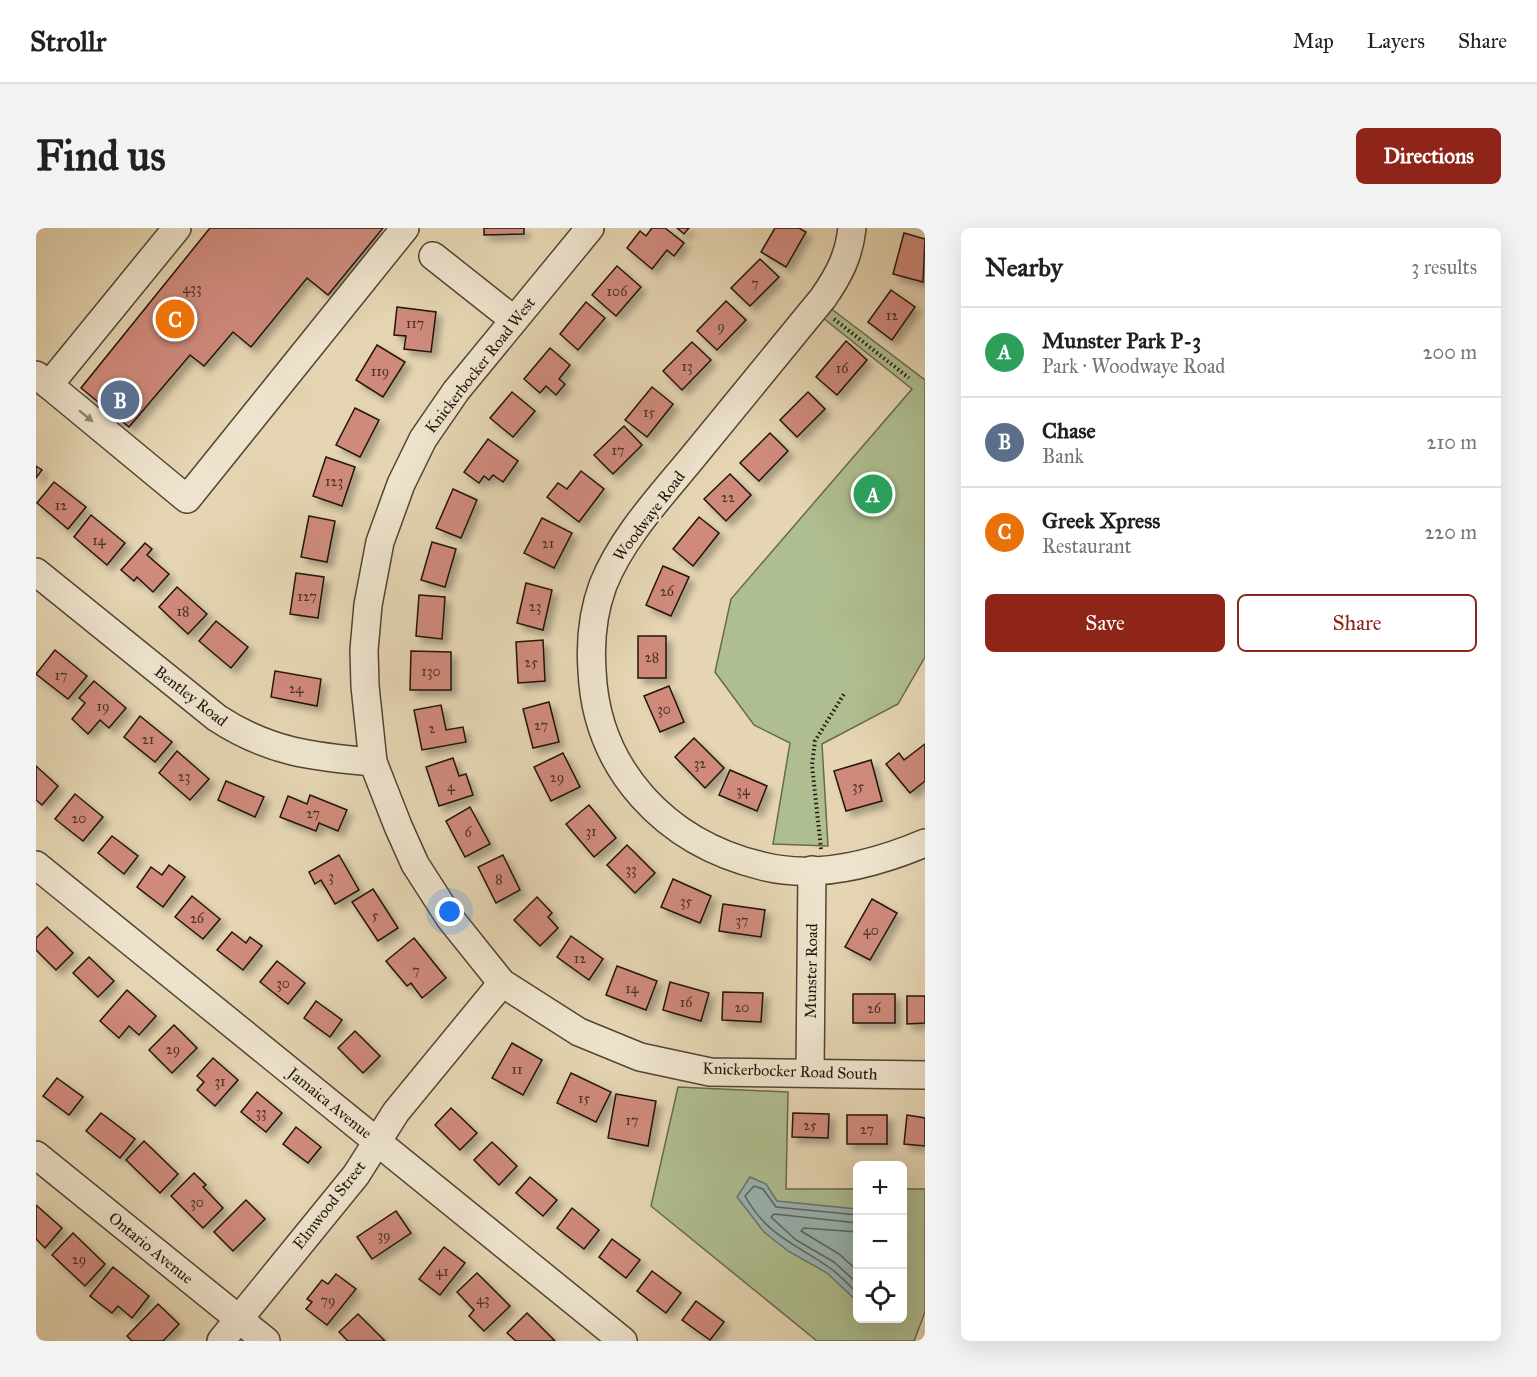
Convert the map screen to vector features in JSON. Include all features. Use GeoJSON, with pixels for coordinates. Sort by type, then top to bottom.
{"type":"FeatureCollection","features":[{"type":"Feature","properties":{"kind":"street"},"geometry":{"type":"LineString","coordinates":[[177,228],[42,380],[187,499],[405,228]]}},
{"type":"Feature","properties":{"kind":"street","name":"Knickerbocker Road West"},"geometry":{"type":"LineString","coordinates":[[373,762],[364,650],[368,605],[380,542],[401,484],[423,439],[456,391],[590,228]]}},
{"type":"Feature","properties":{"kind":"street","name":"Woodwaye Road"},"geometry":{"type":"LineString","coordinates":[[852,228],[850,248],[840,274],[817,306],[649,512],[615,559],[602,588],[591,648],[592,686],[608,746],[636,791],[666,821],[717,852],[763,867],[818,870],[870,863],[925,843]]}},
{"type":"Feature","properties":{"kind":"street"},"geometry":{"type":"LineString","coordinates":[[433,256],[514,320]]}},
{"type":"Feature","properties":{"kind":"street","name":"Bentley Road"},"geometry":{"type":"LineString","coordinates":[[36,572],[217,718],[241,734],[278,749],[309,756],[373,762]]}},
{"type":"Feature","properties":{"kind":"street","name":"Knickerbocker Road South"},"geometry":{"type":"LineString","coordinates":[[373,762],[415,864],[449,917],[502,983],[579,1032],[640,1057],[710,1072],[925,1075]]}},
{"type":"Feature","properties":{"kind":"street","name":"Jamaica Avenue"},"geometry":{"type":"LineString","coordinates":[[36,865],[623,1341]]}},
{"type":"Feature","properties":{"kind":"street","name":"Munster Road"},"geometry":{"type":"LineString","coordinates":[[810,1072],[818,870]]}},
{"type":"Feature","properties":{"kind":"street","name":"Elmwood Street"},"geometry":{"type":"LineString","coordinates":[[221,1341],[356,1175],[396,1113],[502,983]]}},
{"type":"Feature","properties":{"kind":"street","name":"Ontario Avenue"},"geometry":{"type":"LineString","coordinates":[[36,1155],[266,1341]]}},
{"type":"Feature","properties":{"kind":"path"},"geometry":{"type":"LineString","coordinates":[[817,306],[909,378]]}},
{"type":"Feature","properties":{"kind":"path"},"geometry":{"type":"LineString","coordinates":[[818,870],[812,765],[815,741],[844,694]]}},
{"type":"Feature","properties":{"kind":"green space"},"geometry":{"type":"Polygon","coordinates":[[[821,301],[925,380],[925,657],[898,704],[822,744],[828,846],[773,844],[790,743],[754,725],[715,672],[731,599],[912,389],[813,310],[821,301]]]}},
{"type":"Feature","properties":{"kind":"green space"},"geometry":{"type":"Polygon","coordinates":[[[678,1087],[788,1092],[786,1189],[853,1189],[853,1323],[907,1323],[907,1189],[925,1189],[925,1312],[914,1341],[817,1341],[651,1206],[678,1087]]]}},
{"type":"Feature","properties":{"kind":"water"},"geometry":{"type":"Polygon","coordinates":[[[750,1177],[766,1184],[777,1201],[853,1209],[853,1297],[827,1273],[788,1251],[764,1232],[737,1197],[750,1177]]]}},
{"type":"Feature","properties":{"kind":"building"},"geometry":{"type":"Polygon","coordinates":[[[210,228],[383,228],[328,295],[307,278],[251,347],[233,332],[204,366],[190,355],[129,427],[81,388],[210,228]]]}},
{"type":"Feature","properties":{"kind":"building"},"geometry":{"type":"Polygon","coordinates":[[[484,228],[524,228],[524,234],[484,235],[484,228]]]}},
{"type":"Feature","properties":{"kind":"building"},"geometry":{"type":"Polygon","coordinates":[[[652,228],[665,228],[684,243],[674,256],[667,250],[652,269],[627,248],[640,231],[646,236],[652,228]]]}},
{"type":"Feature","properties":{"kind":"building"},"geometry":{"type":"Polygon","coordinates":[[[677,228],[689,228],[684,234],[677,228]]]}},
{"type":"Feature","properties":{"kind":"building"},"geometry":{"type":"Polygon","coordinates":[[[775,228],[799,228],[806,232],[786,267],[761,252],[775,228]]]}},
{"type":"Feature","properties":{"kind":"building"},"geometry":{"type":"Polygon","coordinates":[[[904,233],[925,239],[923,282],[893,274],[904,233]]]}},
{"type":"Feature","properties":{"kind":"building"},"geometry":{"type":"Polygon","coordinates":[[[760,259],[779,277],[750,306],[731,288],[760,259]]]}},
{"type":"Feature","properties":{"kind":"building"},"geometry":{"type":"Polygon","coordinates":[[[617,266],[641,287],[616,316],[592,295],[617,266]]]}},
{"type":"Feature","properties":{"kind":"building"},"geometry":{"type":"Polygon","coordinates":[[[891,290],[915,307],[892,340],[868,322],[891,290]]]}},
{"type":"Feature","properties":{"kind":"building"},"geometry":{"type":"Polygon","coordinates":[[[726,301],[746,320],[717,350],[697,331],[726,301]]]}},
{"type":"Feature","properties":{"kind":"building"},"geometry":{"type":"Polygon","coordinates":[[[586,302],[605,318],[578,350],[560,334],[586,302]]]}},
{"type":"Feature","properties":{"kind":"building"},"geometry":{"type":"Polygon","coordinates":[[[397,307],[436,312],[431,352],[404,349],[406,336],[394,335],[397,307]]]}},
{"type":"Feature","properties":{"kind":"building"},"geometry":{"type":"Polygon","coordinates":[[[846,341],[867,360],[837,395],[816,377],[846,341]]]}},
{"type":"Feature","properties":{"kind":"building"},"geometry":{"type":"Polygon","coordinates":[[[692,342],[711,360],[682,390],[663,371],[692,342]]]}},
{"type":"Feature","properties":{"kind":"building"},"geometry":{"type":"Polygon","coordinates":[[[377,345],[405,362],[383,397],[356,380],[377,345]]]}},
{"type":"Feature","properties":{"kind":"building"},"geometry":{"type":"Polygon","coordinates":[[[550,348],[570,365],[559,379],[565,384],[556,395],[546,386],[540,393],[524,379],[550,348]]]}},
{"type":"Feature","properties":{"kind":"building"},"geometry":{"type":"Polygon","coordinates":[[[652,387],[673,404],[647,437],[625,420],[652,387]]]}},
{"type":"Feature","properties":{"kind":"building"},"geometry":{"type":"Polygon","coordinates":[[[512,392],[535,411],[513,437],[490,418],[512,392]]]}},
{"type":"Feature","properties":{"kind":"building"},"geometry":{"type":"Polygon","coordinates":[[[808,392],[825,409],[797,437],[780,420],[808,392]]]}},
{"type":"Feature","properties":{"kind":"building"},"geometry":{"type":"Polygon","coordinates":[[[355,408],[379,420],[360,457],[336,445],[355,408]]]}},
{"type":"Feature","properties":{"kind":"building"},"geometry":{"type":"Polygon","coordinates":[[[624,426],[642,445],[613,474],[594,455],[624,426]]]}},
{"type":"Feature","properties":{"kind":"building"},"geometry":{"type":"Polygon","coordinates":[[[770,433],[788,451],[759,481],[740,463],[770,433]]]}},
{"type":"Feature","properties":{"kind":"building"},"geometry":{"type":"Polygon","coordinates":[[[488,439],[518,461],[503,482],[493,475],[489,480],[484,476],[479,483],[464,472],[488,439]]]}},
{"type":"Feature","properties":{"kind":"building"},"geometry":{"type":"Polygon","coordinates":[[[326,457],[355,467],[342,506],[313,496],[326,457]]]}},
{"type":"Feature","properties":{"kind":"building"},"geometry":{"type":"Polygon","coordinates":[[[36,466],[42,470],[36,478],[36,466]]]}},
{"type":"Feature","properties":{"kind":"building"},"geometry":{"type":"Polygon","coordinates":[[[581,471],[604,489],[579,522],[547,497],[558,483],[567,489],[581,471]]]}},
{"type":"Feature","properties":{"kind":"building"},"geometry":{"type":"Polygon","coordinates":[[[730,474],[751,495],[726,521],[704,499],[730,474]]]}},
{"type":"Feature","properties":{"kind":"building"},"geometry":{"type":"Polygon","coordinates":[[[54,482],[86,507],[68,529],[37,503],[54,482]]]}},
{"type":"Feature","properties":{"kind":"building"},"geometry":{"type":"Polygon","coordinates":[[[453,489],[477,500],[461,538],[436,528],[453,489]]]}},
{"type":"Feature","properties":{"kind":"building"},"geometry":{"type":"Polygon","coordinates":[[[91,515],[125,543],[107,565],[74,537],[91,515]]]}},
{"type":"Feature","properties":{"kind":"building"},"geometry":{"type":"Polygon","coordinates":[[[309,516],[335,521],[327,562],[301,557],[309,516]]]}},
{"type":"Feature","properties":{"kind":"building"},"geometry":{"type":"Polygon","coordinates":[[[699,517],[719,533],[693,566],[673,549],[699,517]]]}},
{"type":"Feature","properties":{"kind":"building"},"geometry":{"type":"Polygon","coordinates":[[[542,518],[572,533],[554,568],[524,553],[542,518]]]}},
{"type":"Feature","properties":{"kind":"building"},"geometry":{"type":"Polygon","coordinates":[[[432,542],[456,549],[445,587],[421,580],[432,542]]]}},
{"type":"Feature","properties":{"kind":"building"},"geometry":{"type":"Polygon","coordinates":[[[145,543],[152,549],[147,555],[169,574],[153,592],[137,577],[134,581],[121,570],[145,543]]]}},
{"type":"Feature","properties":{"kind":"building"},"geometry":{"type":"Polygon","coordinates":[[[663,566],[689,577],[671,616],[646,605],[663,566]]]}},
{"type":"Feature","properties":{"kind":"building"},"geometry":{"type":"Polygon","coordinates":[[[296,573],[324,577],[318,618],[290,614],[296,573]]]}},
{"type":"Feature","properties":{"kind":"building"},"geometry":{"type":"Polygon","coordinates":[[[526,583],[552,590],[543,630],[517,623],[526,583]]]}},
{"type":"Feature","properties":{"kind":"building"},"geometry":{"type":"Polygon","coordinates":[[[177,587],[207,614],[188,634],[159,607],[177,587]]]}},
{"type":"Feature","properties":{"kind":"building"},"geometry":{"type":"Polygon","coordinates":[[[419,595],[445,597],[442,639],[416,636],[419,595]]]}},
{"type":"Feature","properties":{"kind":"building"},"geometry":{"type":"Polygon","coordinates":[[[216,621],[248,647],[231,668],[199,641],[216,621]]]}},
{"type":"Feature","properties":{"kind":"building"},"geometry":{"type":"Polygon","coordinates":[[[638,636],[666,636],[666,678],[638,678],[638,636]]]}},
{"type":"Feature","properties":{"kind":"building"},"geometry":{"type":"Polygon","coordinates":[[[543,640],[545,681],[518,683],[516,642],[543,640]]]}},
{"type":"Feature","properties":{"kind":"building"},"geometry":{"type":"Polygon","coordinates":[[[55,650],[87,676],[68,699],[36,674],[55,650]]]}},
{"type":"Feature","properties":{"kind":"building"},"geometry":{"type":"Polygon","coordinates":[[[411,651],[451,652],[451,690],[410,690],[411,651]]]}},
{"type":"Feature","properties":{"kind":"building"},"geometry":{"type":"Polygon","coordinates":[[[275,671],[321,679],[317,706],[271,697],[275,671]]]}},
{"type":"Feature","properties":{"kind":"building"},"geometry":{"type":"Polygon","coordinates":[[[94,681],[126,708],[109,728],[100,720],[88,734],[72,719],[85,703],[79,698],[94,681]]]}},
{"type":"Feature","properties":{"kind":"building"},"geometry":{"type":"Polygon","coordinates":[[[669,686],[684,722],[660,732],[644,696],[669,686]]]}},
{"type":"Feature","properties":{"kind":"building"},"geometry":{"type":"Polygon","coordinates":[[[549,702],[559,742],[533,748],[523,709],[549,702]]]}},
{"type":"Feature","properties":{"kind":"building"},"geometry":{"type":"Polygon","coordinates":[[[441,705],[446,730],[463,727],[466,742],[422,750],[414,710],[441,705]]]}},
{"type":"Feature","properties":{"kind":"building"},"geometry":{"type":"Polygon","coordinates":[[[140,716],[172,742],[155,762],[124,737],[140,716]]]}},
{"type":"Feature","properties":{"kind":"building"},"geometry":{"type":"Polygon","coordinates":[[[694,738],[724,768],[705,788],[675,757],[694,738]]]}},
{"type":"Feature","properties":{"kind":"building"},"geometry":{"type":"Polygon","coordinates":[[[925,744],[925,781],[910,793],[886,764],[899,753],[904,760],[925,744]]]}},
{"type":"Feature","properties":{"kind":"building"},"geometry":{"type":"Polygon","coordinates":[[[177,751],[209,779],[190,800],[159,773],[177,751]]]}},
{"type":"Feature","properties":{"kind":"building"},"geometry":{"type":"Polygon","coordinates":[[[563,753],[580,787],[551,801],[534,767],[563,753]]]}},
{"type":"Feature","properties":{"kind":"building"},"geometry":{"type":"Polygon","coordinates":[[[453,758],[459,776],[466,774],[473,795],[439,806],[426,767],[453,758]]]}},
{"type":"Feature","properties":{"kind":"building"},"geometry":{"type":"Polygon","coordinates":[[[871,760],[882,801],[846,811],[834,771],[871,760]]]}},
{"type":"Feature","properties":{"kind":"building"},"geometry":{"type":"Polygon","coordinates":[[[36,766],[58,786],[42,805],[36,800],[36,766]]]}},
{"type":"Feature","properties":{"kind":"building"},"geometry":{"type":"Polygon","coordinates":[[[730,770],[767,786],[757,811],[719,795],[730,770]]]}},
{"type":"Feature","properties":{"kind":"building"},"geometry":{"type":"Polygon","coordinates":[[[226,781],[264,797],[255,817],[218,800],[226,781]]]}},
{"type":"Feature","properties":{"kind":"building"},"geometry":{"type":"Polygon","coordinates":[[[75,794],[103,817],[83,841],[55,819],[75,794]]]}},
{"type":"Feature","properties":{"kind":"building"},"geometry":{"type":"Polygon","coordinates":[[[310,795],[347,810],[338,831],[319,823],[316,831],[280,817],[288,796],[307,804],[310,795]]]}},
{"type":"Feature","properties":{"kind":"building"},"geometry":{"type":"Polygon","coordinates":[[[589,805],[616,838],[594,857],[566,824],[589,805]]]}},
{"type":"Feature","properties":{"kind":"building"},"geometry":{"type":"Polygon","coordinates":[[[470,807],[490,844],[465,857],[446,821],[470,807]]]}},
{"type":"Feature","properties":{"kind":"building"},"geometry":{"type":"Polygon","coordinates":[[[112,836],[138,856],[124,874],[98,853],[112,836]]]}},
{"type":"Feature","properties":{"kind":"building"},"geometry":{"type":"Polygon","coordinates":[[[627,845],[655,873],[635,893],[607,865],[627,845]]]}},
{"type":"Feature","properties":{"kind":"building"},"geometry":{"type":"Polygon","coordinates":[[[339,855],[359,890],[335,904],[321,880],[315,884],[309,872],[339,855]]]}},
{"type":"Feature","properties":{"kind":"building"},"geometry":{"type":"Polygon","coordinates":[[[503,855],[520,890],[496,903],[478,867],[503,855]]]}},
{"type":"Feature","properties":{"kind":"building"},"geometry":{"type":"Polygon","coordinates":[[[169,865],[185,877],[163,907],[137,887],[151,867],[162,875],[169,865]]]}},
{"type":"Feature","properties":{"kind":"building"},"geometry":{"type":"Polygon","coordinates":[[[673,879],[711,896],[700,923],[661,907],[673,879]]]}},
{"type":"Feature","properties":{"kind":"building"},"geometry":{"type":"Polygon","coordinates":[[[373,889],[398,928],[378,941],[352,902],[373,889]]]}},
{"type":"Feature","properties":{"kind":"building"},"geometry":{"type":"Polygon","coordinates":[[[192,896],[220,919],[203,939],[175,917],[192,896]]]}},
{"type":"Feature","properties":{"kind":"building"},"geometry":{"type":"Polygon","coordinates":[[[537,897],[552,913],[548,917],[558,928],[540,946],[514,920],[537,897]]]}},
{"type":"Feature","properties":{"kind":"building"},"geometry":{"type":"Polygon","coordinates":[[[872,899],[897,913],[870,960],[845,947],[872,899]]]}},
{"type":"Feature","properties":{"kind":"building"},"geometry":{"type":"Polygon","coordinates":[[[723,904],[765,910],[761,937],[719,931],[723,904]]]}},
{"type":"Feature","properties":{"kind":"building"},"geometry":{"type":"Polygon","coordinates":[[[47,927],[73,953],[56,970],[36,950],[36,938],[47,927]]]}},
{"type":"Feature","properties":{"kind":"building"},"geometry":{"type":"Polygon","coordinates":[[[232,932],[246,943],[250,937],[262,946],[243,970],[217,950],[232,932]]]}},
{"type":"Feature","properties":{"kind":"building"},"geometry":{"type":"Polygon","coordinates":[[[571,936],[603,959],[589,980],[557,957],[571,936]]]}},
{"type":"Feature","properties":{"kind":"building"},"geometry":{"type":"Polygon","coordinates":[[[414,938],[446,978],[422,998],[411,983],[407,986],[386,961],[414,938]]]}},
{"type":"Feature","properties":{"kind":"building"},"geometry":{"type":"Polygon","coordinates":[[[89,957],[114,981],[98,997],[73,973],[89,957]]]}},
{"type":"Feature","properties":{"kind":"building"},"geometry":{"type":"Polygon","coordinates":[[[277,961],[305,983],[288,1004],[260,982],[277,961]]]}},
{"type":"Feature","properties":{"kind":"building"},"geometry":{"type":"Polygon","coordinates":[[[617,966],[657,981],[646,1010],[606,995],[617,966]]]}},
{"type":"Feature","properties":{"kind":"building"},"geometry":{"type":"Polygon","coordinates":[[[670,982],[709,993],[701,1021],[663,1010],[670,982]]]}},
{"type":"Feature","properties":{"kind":"building"},"geometry":{"type":"Polygon","coordinates":[[[127,990],[156,1016],[139,1035],[129,1026],[119,1038],[100,1021],[127,990]]]}},
{"type":"Feature","properties":{"kind":"building"},"geometry":{"type":"Polygon","coordinates":[[[723,992],[763,993],[761,1022],[722,1020],[723,992]]]}},
{"type":"Feature","properties":{"kind":"building"},"geometry":{"type":"Polygon","coordinates":[[[853,994],[895,994],[895,1023],[853,1023],[853,994]]]}},
{"type":"Feature","properties":{"kind":"building"},"geometry":{"type":"Polygon","coordinates":[[[907,996],[925,996],[925,1023],[907,1024],[907,996]]]}},
{"type":"Feature","properties":{"kind":"building"},"geometry":{"type":"Polygon","coordinates":[[[316,1001],[342,1020],[330,1037],[304,1018],[316,1001]]]}},
{"type":"Feature","properties":{"kind":"building"},"geometry":{"type":"Polygon","coordinates":[[[174,1025],[197,1048],[172,1073],[149,1050],[174,1025]]]}},
{"type":"Feature","properties":{"kind":"building"},"geometry":{"type":"Polygon","coordinates":[[[355,1031],[380,1056],[363,1073],[338,1048],[355,1031]]]}},
{"type":"Feature","properties":{"kind":"building"},"geometry":{"type":"Polygon","coordinates":[[[512,1043],[542,1060],[523,1095],[492,1078],[512,1043]]]}},
{"type":"Feature","properties":{"kind":"building"},"geometry":{"type":"Polygon","coordinates":[[[213,1058],[238,1080],[215,1106],[197,1090],[204,1082],[197,1076],[213,1058]]]}},
{"type":"Feature","properties":{"kind":"building"},"geometry":{"type":"Polygon","coordinates":[[[571,1073],[611,1092],[596,1122],[557,1103],[571,1073]]]}},
{"type":"Feature","properties":{"kind":"building"},"geometry":{"type":"Polygon","coordinates":[[[57,1078],[83,1097],[69,1115],[43,1096],[57,1078]]]}},
{"type":"Feature","properties":{"kind":"building"},"geometry":{"type":"Polygon","coordinates":[[[257,1092],[282,1113],[266,1132],[241,1112],[257,1092]]]}},
{"type":"Feature","properties":{"kind":"building"},"geometry":{"type":"Polygon","coordinates":[[[616,1094],[656,1101],[648,1146],[608,1138],[616,1094]]]}},
{"type":"Feature","properties":{"kind":"building"},"geometry":{"type":"Polygon","coordinates":[[[451,1108],[477,1133],[460,1150],[435,1125],[451,1108]]]}},
{"type":"Feature","properties":{"kind":"building"},"geometry":{"type":"Polygon","coordinates":[[[101,1113],[135,1139],[120,1158],[86,1131],[101,1113]]]}},
{"type":"Feature","properties":{"kind":"building"},"geometry":{"type":"Polygon","coordinates":[[[793,1113],[829,1114],[828,1138],[792,1137],[793,1113]]]}},
{"type":"Feature","properties":{"kind":"building"},"geometry":{"type":"Polygon","coordinates":[[[847,1115],[887,1115],[887,1144],[847,1144],[847,1115]]]}},
{"type":"Feature","properties":{"kind":"building"},"geometry":{"type":"Polygon","coordinates":[[[907,1115],[925,1118],[925,1146],[904,1144],[907,1115]]]}},
{"type":"Feature","properties":{"kind":"building"},"geometry":{"type":"Polygon","coordinates":[[[296,1127],[321,1147],[308,1163],[283,1144],[296,1127]]]}},
{"type":"Feature","properties":{"kind":"building"},"geometry":{"type":"Polygon","coordinates":[[[144,1141],[178,1174],[160,1193],[126,1160],[144,1141]]]}},
{"type":"Feature","properties":{"kind":"building"},"geometry":{"type":"Polygon","coordinates":[[[492,1142],[517,1166],[499,1185],[474,1160],[492,1142]]]}},
{"type":"Feature","properties":{"kind":"building"},"geometry":{"type":"Polygon","coordinates":[[[194,1173],[206,1185],[203,1187],[223,1208],[203,1228],[171,1196],[194,1173]]]}},
{"type":"Feature","properties":{"kind":"building"},"geometry":{"type":"Polygon","coordinates":[[[530,1177],[557,1200],[543,1216],[516,1193],[530,1177]]]}},
{"type":"Feature","properties":{"kind":"building"},"geometry":{"type":"Polygon","coordinates":[[[246,1200],[265,1219],[233,1251],[214,1232],[246,1200]]]}},
{"type":"Feature","properties":{"kind":"building"},"geometry":{"type":"Polygon","coordinates":[[[36,1205],[62,1228],[45,1248],[36,1239],[36,1205]]]}},
{"type":"Feature","properties":{"kind":"building"},"geometry":{"type":"Polygon","coordinates":[[[572,1208],[599,1230],[584,1249],[557,1228],[572,1208]]]}},
{"type":"Feature","properties":{"kind":"building"},"geometry":{"type":"Polygon","coordinates":[[[396,1211],[411,1233],[372,1259],[357,1237],[396,1211]]]}},
{"type":"Feature","properties":{"kind":"building"},"geometry":{"type":"Polygon","coordinates":[[[73,1233],[105,1264],[85,1286],[52,1255],[73,1233]]]}},
{"type":"Feature","properties":{"kind":"building"},"geometry":{"type":"Polygon","coordinates":[[[612,1239],[640,1260],[626,1278],[599,1257],[612,1239]]]}},
{"type":"Feature","properties":{"kind":"building"},"geometry":{"type":"Polygon","coordinates":[[[444,1247],[465,1263],[440,1295],[419,1279],[444,1247]]]}},
{"type":"Feature","properties":{"kind":"building"},"geometry":{"type":"Polygon","coordinates":[[[113,1267],[149,1296],[132,1318],[118,1306],[112,1313],[90,1296],[113,1267]]]}},
{"type":"Feature","properties":{"kind":"building"},"geometry":{"type":"Polygon","coordinates":[[[652,1271],[681,1293],[666,1313],[637,1291],[652,1271]]]}},
{"type":"Feature","properties":{"kind":"building"},"geometry":{"type":"Polygon","coordinates":[[[477,1273],[510,1306],[484,1331],[469,1316],[474,1310],[457,1292],[477,1273]]]}},
{"type":"Feature","properties":{"kind":"building"},"geometry":{"type":"Polygon","coordinates":[[[336,1274],[356,1289],[327,1325],[306,1309],[312,1302],[307,1299],[322,1280],[328,1284],[336,1274]]]}},
{"type":"Feature","properties":{"kind":"building"},"geometry":{"type":"Polygon","coordinates":[[[696,1301],[724,1322],[710,1340],[682,1320],[696,1301]]]}},
{"type":"Feature","properties":{"kind":"building"},"geometry":{"type":"Polygon","coordinates":[[[158,1304],[179,1324],[163,1341],[132,1341],[127,1336],[158,1304]]]}},
{"type":"Feature","properties":{"kind":"building"},"geometry":{"type":"Polygon","coordinates":[[[527,1313],[555,1341],[516,1341],[507,1333],[527,1313]]]}},
{"type":"Feature","properties":{"kind":"building"},"geometry":{"type":"Polygon","coordinates":[[[358,1314],[385,1341],[348,1341],[339,1332],[358,1314]]]}},
{"type":"Feature","properties":{"kind":"place","name":"Greek Xpress"},"geometry":{"type":"Point","coordinates":[175,319]}},
{"type":"Feature","properties":{"kind":"place","name":"Chase"},"geometry":{"type":"Point","coordinates":[120,400]}},
{"type":"Feature","properties":{"kind":"place","name":"Munster Park P-3"},"geometry":{"type":"Point","coordinates":[873,494]}}]}
